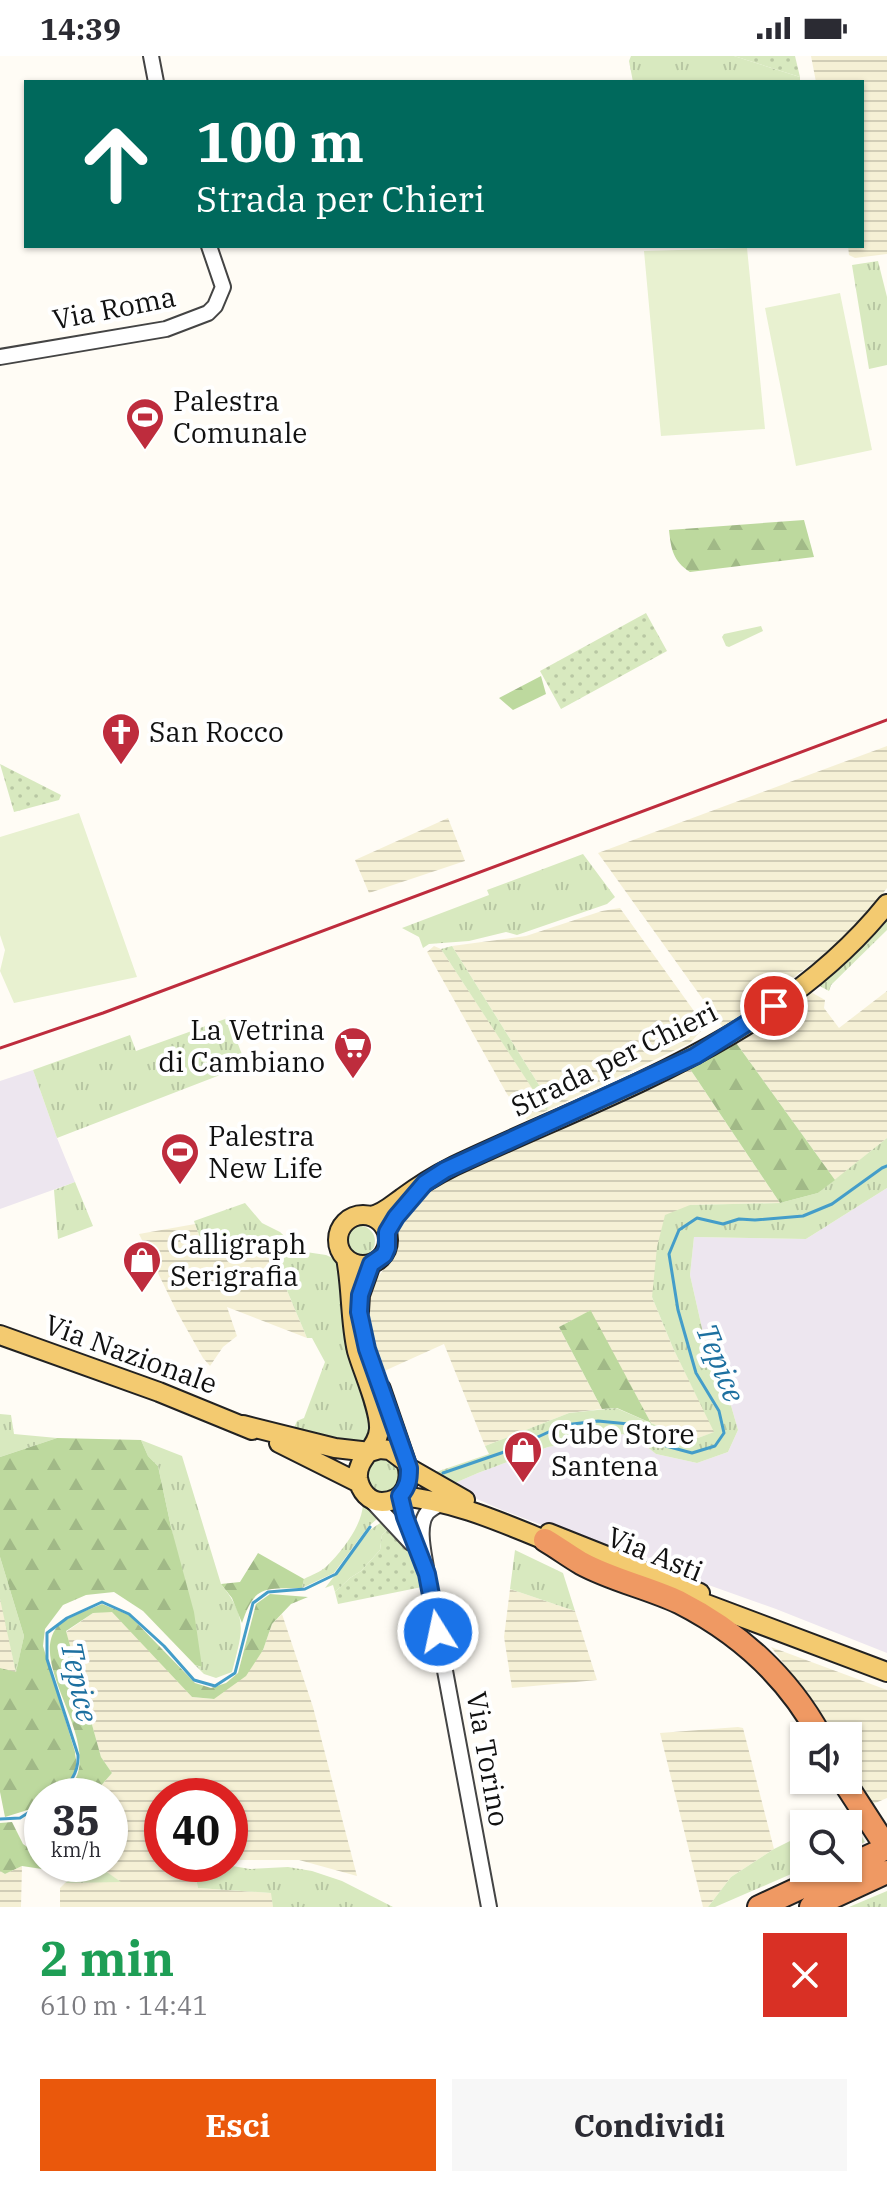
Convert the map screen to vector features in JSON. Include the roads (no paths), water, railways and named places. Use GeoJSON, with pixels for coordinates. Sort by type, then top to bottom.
{"type":"FeatureCollection","features":[{"type":"Feature","properties":{"kind":"highway"},"geometry":{"type":"LineString","coordinates":[[545,1540],[583,1564],[678,1602],[719,1625],[757,1654],[783,1682],[812,1722]]}},
{"type":"Feature","properties":{"kind":"highway"},"geometry":{"type":"LineString","coordinates":[[852,1794],[887,1848],[862,1863]]}},
{"type":"Feature","properties":{"kind":"highway"},"geometry":{"type":"LineString","coordinates":[[862,1872],[887,1872]]}},
{"type":"Feature","properties":{"kind":"highway"},"geometry":{"type":"LineString","coordinates":[[759,1907],[823,1882]]}},
{"type":"Feature","properties":{"kind":"highway"},"geometry":{"type":"LineString","coordinates":[[811,1907],[837,1882]]}},
{"type":"Feature","properties":{"kind":"main road","name":"Strada per Chieri"},"geometry":{"type":"LineString","coordinates":[[371,1216],[475,1156],[671,1068],[722,1040],[759,1017],[829,964],[864,933],[887,904]]}},
{"type":"Feature","properties":{"kind":"main road","name":"Strada per Chieri"},"geometry":{"type":"LineString","coordinates":[[387,1232],[425,1183]]}},
{"type":"Feature","properties":{"kind":"main road"},"geometry":{"type":"LineString","coordinates":[[346,1258],[357,1265],[371,1264],[384,1255],[387,1232],[381,1222],[371,1216],[356,1216],[341,1229],[338,1242],[346,1258],[357,1350],[378,1418],[379,1430],[358,1470],[359,1483]]}},
{"type":"Feature","properties":{"kind":"main road"},"geometry":{"type":"LineString","coordinates":[[370,1499],[381,1502],[400,1496],[409,1479],[408,1465],[362,1331],[360,1295],[371,1264]]}},
{"type":"Feature","properties":{"kind":"main road","name":"Via Nazionale"},"geometry":{"type":"LineString","coordinates":[[0,1335],[243,1425],[359,1483],[370,1499]]}},
{"type":"Feature","properties":{"kind":"main road","name":"Via Nazionale"},"geometry":{"type":"LineString","coordinates":[[243,1425],[335,1448],[370,1452],[390,1450],[408,1465]]}},
{"type":"Feature","properties":{"kind":"main road","name":"Via Asti"},"geometry":{"type":"LineString","coordinates":[[408,1465],[473,1504],[735,1607],[887,1661]]}},
{"type":"Feature","properties":{"kind":"main road","name":"Via Asti"},"geometry":{"type":"LineString","coordinates":[[400,1496],[444,1502],[887,1672]]}},
{"type":"Feature","properties":{"kind":"street"},"geometry":{"type":"LineString","coordinates":[[151,56],[156,80]]}},
{"type":"Feature","properties":{"kind":"street","name":"Via Roma"},"geometry":{"type":"LineString","coordinates":[[0,357],[166,329],[208,313],[215,306],[223,287],[210,248]]}},
{"type":"Feature","properties":{"kind":"street","name":"Via Torino"},"geometry":{"type":"LineString","coordinates":[[400,1496],[427,1574]]}},
{"type":"Feature","properties":{"kind":"street","name":"Via Torino"},"geometry":{"type":"LineString","coordinates":[[370,1499],[419,1552]]}},
{"type":"Feature","properties":{"kind":"street","name":"Via Torino"},"geometry":{"type":"LineString","coordinates":[[444,1502],[428,1511],[423,1521],[427,1574],[489,1907]]}},
{"type":"Feature","properties":{"kind":"waterway","name":"Tepice"},"geometry":{"type":"LineString","coordinates":[[443,1473],[507,1451],[564,1425],[598,1421],[639,1425],[654,1431],[666,1446],[692,1453],[715,1446],[724,1433],[719,1411],[696,1373],[678,1310],[669,1254],[679,1230],[697,1218],[723,1224],[739,1219],[803,1216],[832,1204],[887,1166]]}},
{"type":"Feature","properties":{"kind":"waterway","name":"Tepice"},"geometry":{"type":"LineString","coordinates":[[72,1778],[78,1755],[47,1659],[47,1633],[67,1618],[102,1602],[129,1614],[164,1646],[194,1680],[215,1686],[235,1673],[253,1603],[268,1592],[305,1589],[336,1574],[370,1527]]}},
{"type":"Feature","properties":{"kind":"waterway","name":"Tepice"},"geometry":{"type":"LineString","coordinates":[[0,1819],[24,1815]]}},
{"type":"Feature","properties":{"kind":"railway"},"geometry":{"type":"LineString","coordinates":[[0,1048],[103,1013],[887,720]]}},
{"type":"Feature","properties":{"kind":"place","name":"Palestra Comunale"},"geometry":{"type":"Point","coordinates":[145,451]}},
{"type":"Feature","properties":{"kind":"place","name":"San Rocco"},"geometry":{"type":"Point","coordinates":[121,766]}},
{"type":"Feature","properties":{"kind":"place","name":"La Vetrina di Cambiano"},"geometry":{"type":"Point","coordinates":[353,1080]}},
{"type":"Feature","properties":{"kind":"place","name":"Palestra New Life"},"geometry":{"type":"Point","coordinates":[180,1186]}},
{"type":"Feature","properties":{"kind":"place","name":"Calligraph Serigrafia"},"geometry":{"type":"Point","coordinates":[142,1294]}},
{"type":"Feature","properties":{"kind":"place","name":"Cube Store Santena"},"geometry":{"type":"Point","coordinates":[523,1484]}}]}
